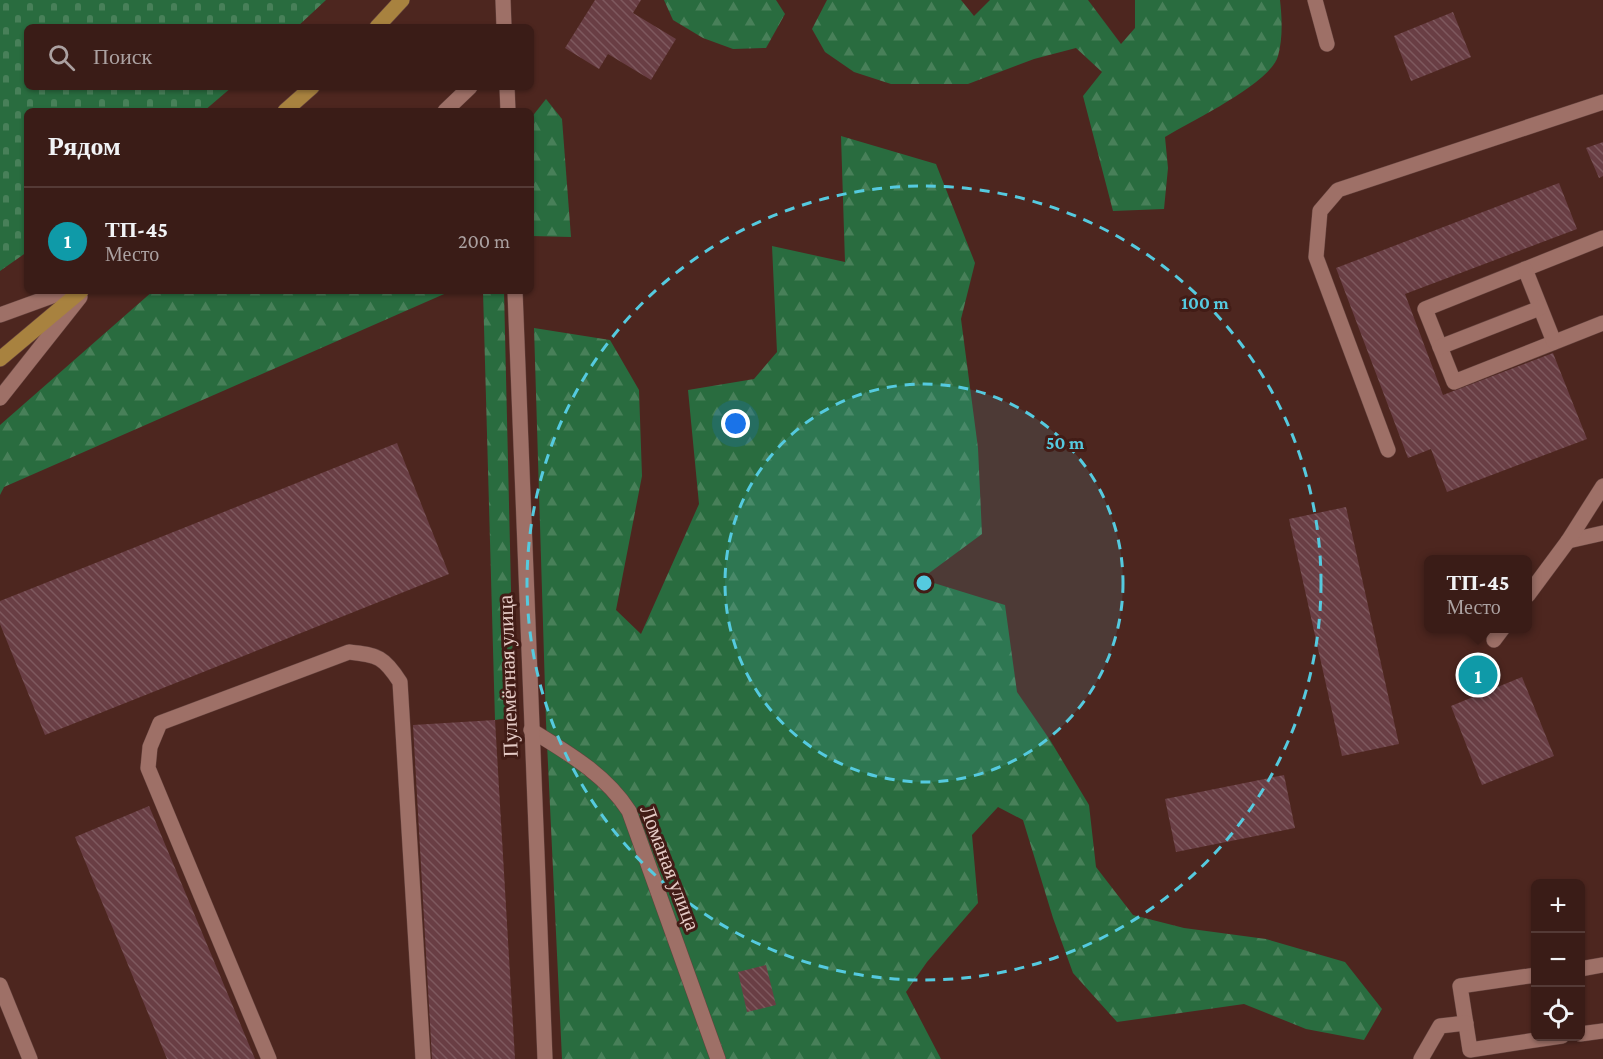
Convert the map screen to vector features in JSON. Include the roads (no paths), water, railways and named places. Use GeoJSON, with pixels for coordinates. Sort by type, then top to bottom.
{"type":"FeatureCollection","features":[{"type":"Feature","properties":{"kind":"main road"},"geometry":{"type":"LineString","coordinates":[[380,24],[402,0]]}},
{"type":"Feature","properties":{"kind":"main road"},"geometry":{"type":"LineString","coordinates":[[288,108],[309,90]]}},
{"type":"Feature","properties":{"kind":"main road"},"geometry":{"type":"LineString","coordinates":[[0,359],[79,294]]}},
{"type":"Feature","properties":{"kind":"street"},"geometry":{"type":"LineString","coordinates":[[503,0],[504,24]]}},
{"type":"Feature","properties":{"kind":"street"},"geometry":{"type":"LineString","coordinates":[[1315,0],[1327,44]]}},
{"type":"Feature","properties":{"kind":"street"},"geometry":{"type":"LineString","coordinates":[[448,108],[467,90]]}},
{"type":"Feature","properties":{"kind":"street"},"geometry":{"type":"LineString","coordinates":[[507,90],[508,108]]}},
{"type":"Feature","properties":{"kind":"street"},"geometry":{"type":"LineString","coordinates":[[1388,450],[1316,257],[1320,211],[1338,190],[1603,102]]}},
{"type":"Feature","properties":{"kind":"street"},"geometry":{"type":"LineString","coordinates":[[1603,238],[1425,309],[1454,382],[1603,323]]}},
{"type":"Feature","properties":{"kind":"street"},"geometry":{"type":"LineString","coordinates":[[1524,269],[1554,342]]}},
{"type":"Feature","properties":{"kind":"street"},"geometry":{"type":"LineString","coordinates":[[0,315],[58,294]]}},
{"type":"Feature","properties":{"kind":"street"},"geometry":{"type":"LineString","coordinates":[[0,398],[81,294]]}},
{"type":"Feature","properties":{"kind":"street","name":"Пулемётная улица"},"geometry":{"type":"LineString","coordinates":[[515,294],[544,1059]]}},
{"type":"Feature","properties":{"kind":"street"},"geometry":{"type":"LineString","coordinates":[[1440,347],[1540,308]]}},
{"type":"Feature","properties":{"kind":"street"},"geometry":{"type":"LineString","coordinates":[[1532,588],[1568,541],[1603,486]]}},
{"type":"Feature","properties":{"kind":"street"},"geometry":{"type":"LineString","coordinates":[[1568,541],[1603,533]]}},
{"type":"Feature","properties":{"kind":"street"},"geometry":{"type":"LineString","coordinates":[[269,1059],[148,768],[150,747],[160,723],[350,652],[373,655],[387,663],[400,682],[423,1059]]}},
{"type":"Feature","properties":{"kind":"street","name":"Ломаная улица"},"geometry":{"type":"LineString","coordinates":[[531,730],[584,764],[607,783],[629,811],[718,1059]]}},
{"type":"Feature","properties":{"kind":"street"},"geometry":{"type":"LineString","coordinates":[[1585,968],[1603,965]]}},
{"type":"Feature","properties":{"kind":"street"},"geometry":{"type":"LineString","coordinates":[[1531,976],[1460,986],[1470,1050],[1531,1041]]}},
{"type":"Feature","properties":{"kind":"street"},"geometry":{"type":"LineString","coordinates":[[0,985],[30,1059]]}},
{"type":"Feature","properties":{"kind":"street"},"geometry":{"type":"LineString","coordinates":[[1421,1059],[1440,1026],[1466,1023]]}},
{"type":"Feature","properties":{"kind":"street"},"geometry":{"type":"LineString","coordinates":[[1585,1033],[1603,1030]]}},
{"type":"Feature","properties":{"kind":"place","name":"ТП-45"},"geometry":{"type":"Point","coordinates":[1478,675]}}]}
